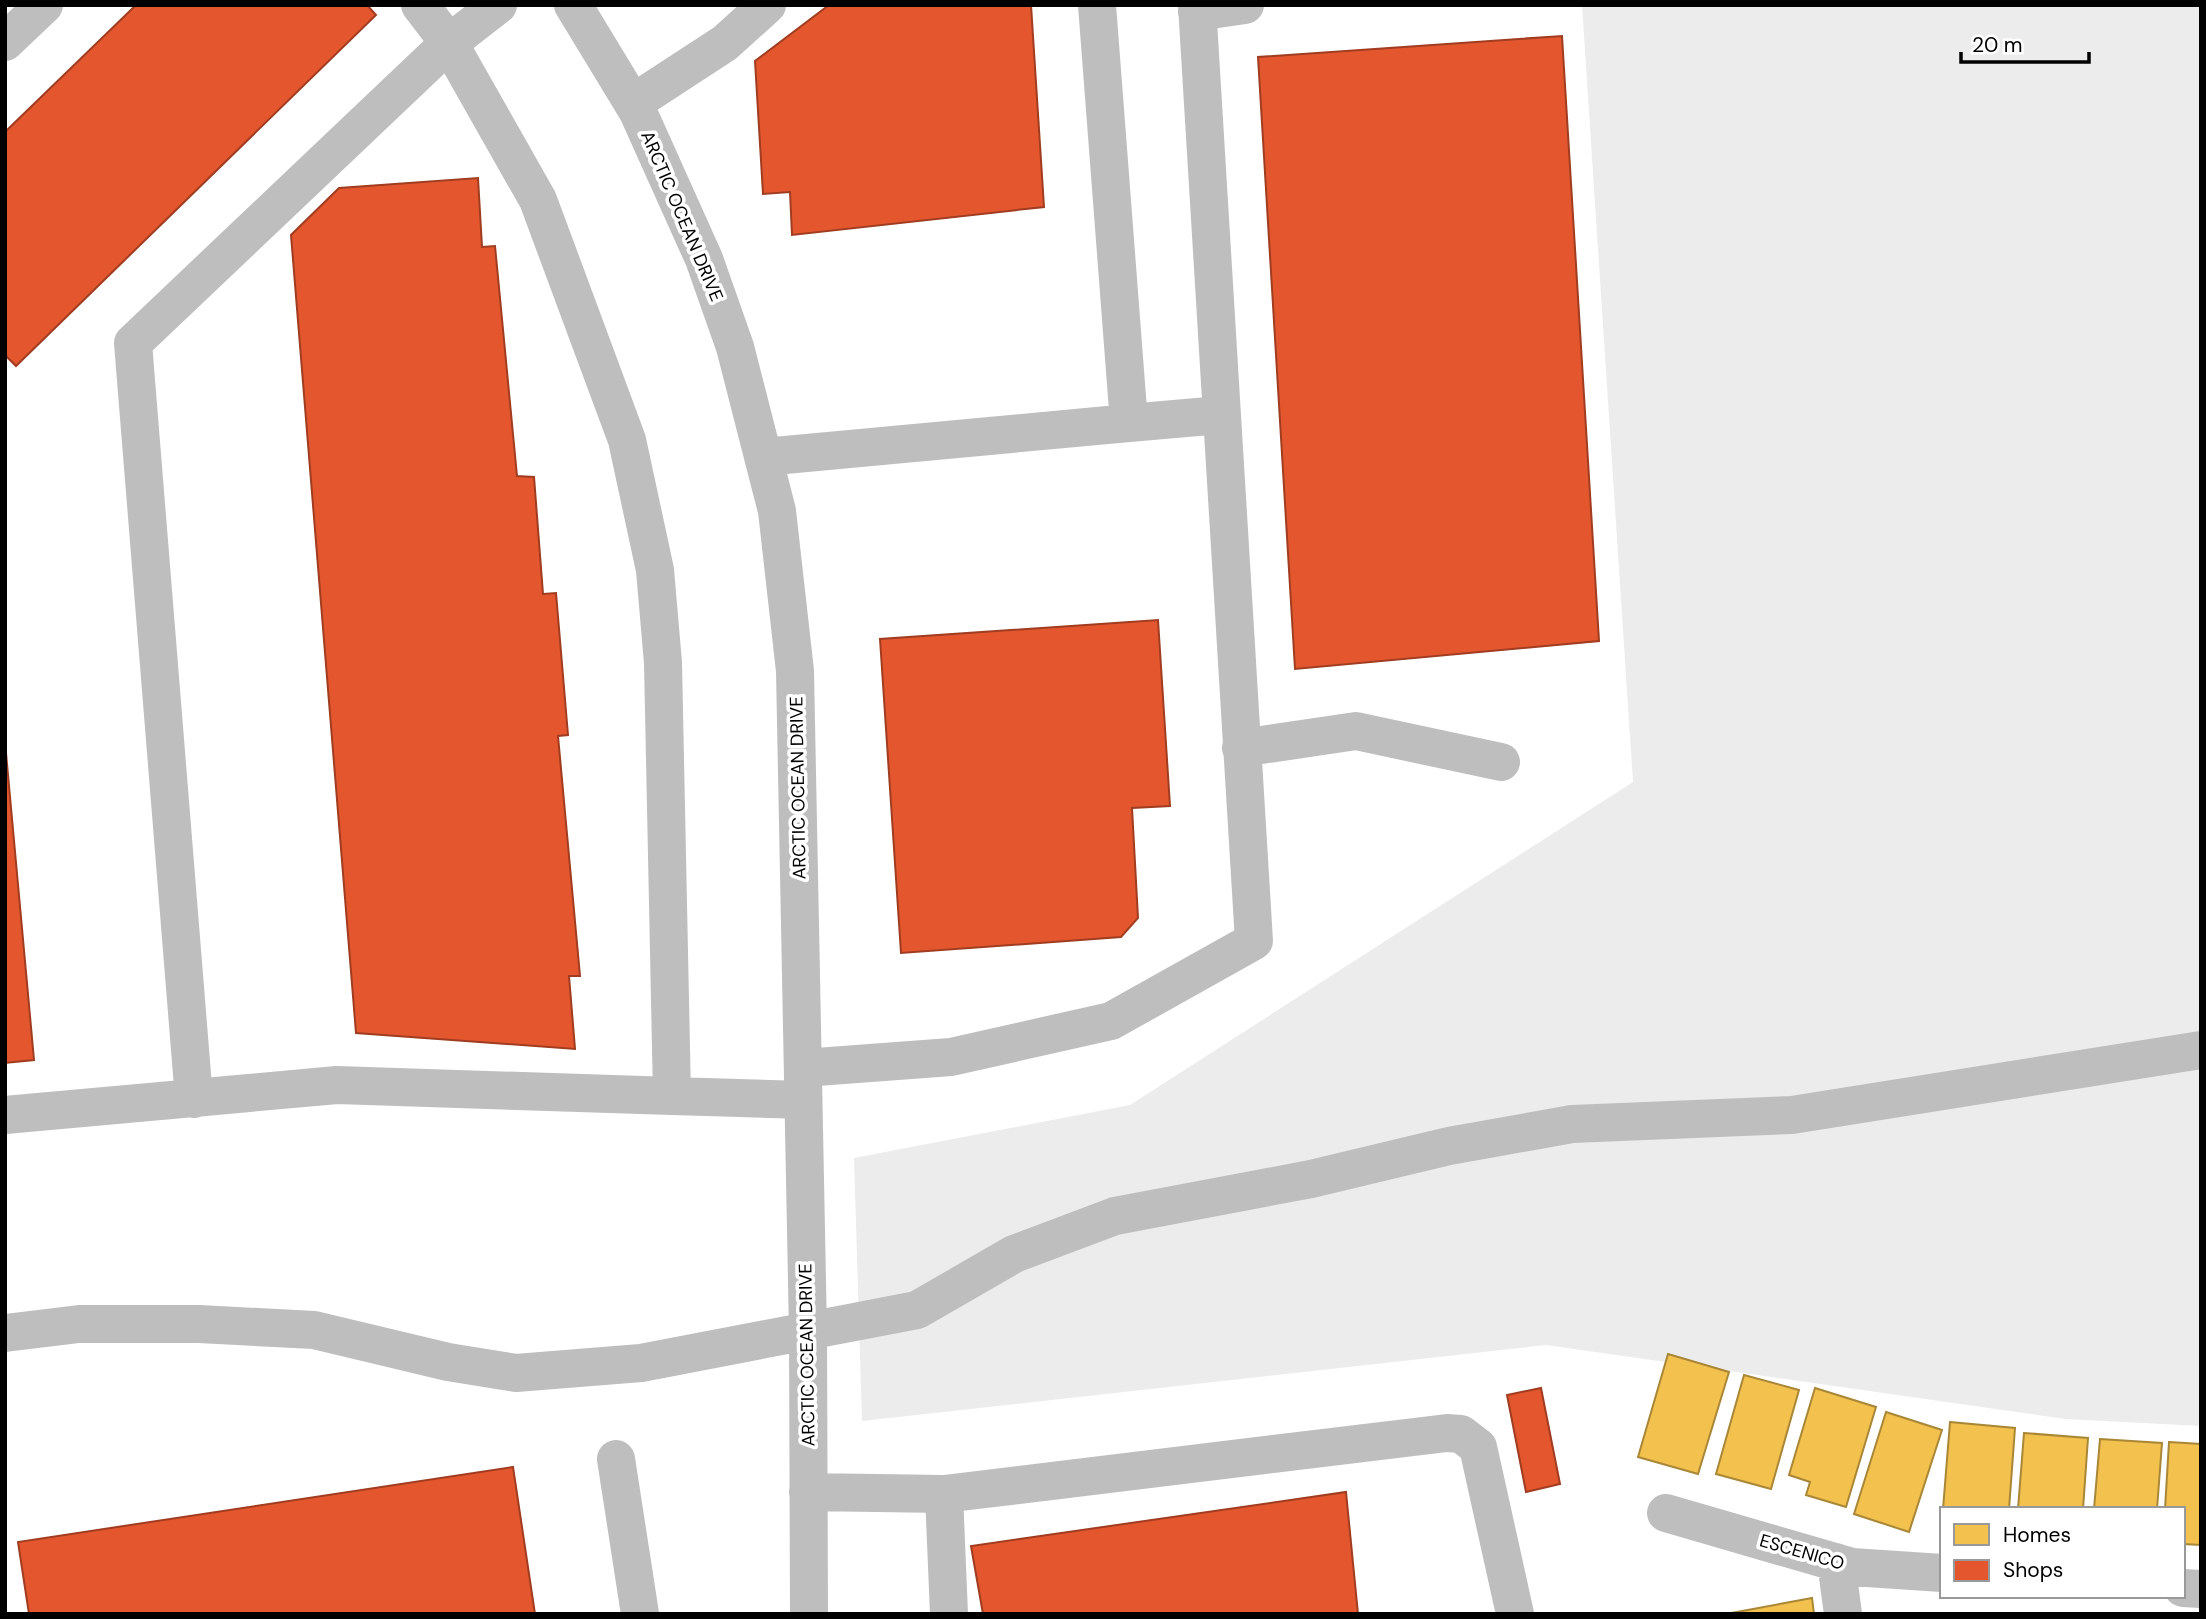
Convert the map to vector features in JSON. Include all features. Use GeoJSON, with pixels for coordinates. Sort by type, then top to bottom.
{"type":"FeatureCollection","features":[{"type":"Feature","properties":{"kind":"street"},"geometry":{"type":"LineString","coordinates":[[5,42],[44,5]]}},
{"type":"Feature","properties":{"kind":"street"},"geometry":{"type":"LineString","coordinates":[[420,5],[449,43],[538,200],[627,440],[655,570],[663,663],[672,1096]]}},
{"type":"Feature","properties":{"kind":"street"},"geometry":{"type":"LineString","coordinates":[[194,1099],[133,343],[449,43],[498,5]]}},
{"type":"Feature","properties":{"kind":"street","name":"ARCTIC OCEAN DRIVE"},"geometry":{"type":"LineString","coordinates":[[573,5],[632,103],[704,259],[735,347],[777,511],[796,671],[809,1614]]}},
{"type":"Feature","properties":{"kind":"street"},"geometry":{"type":"LineString","coordinates":[[632,103],[725,43],[766,5]]}},
{"type":"Feature","properties":{"kind":"street"},"geometry":{"type":"LineString","coordinates":[[1097,5],[1129,423]]}},
{"type":"Feature","properties":{"kind":"street"},"geometry":{"type":"LineString","coordinates":[[5,1115],[337,1085],[672,1096],[803,1084],[951,1057],[1111,1021],[1254,941],[1197,8],[1245,5]]}},
{"type":"Feature","properties":{"kind":"street"},"geometry":{"type":"LineString","coordinates":[[763,457],[1220,415]]}},
{"type":"Feature","properties":{"kind":"street"},"geometry":{"type":"LineString","coordinates":[[1241,748],[1356,731],[1501,762]]}},
{"type":"Feature","properties":{"kind":"street"},"geometry":{"type":"LineString","coordinates":[[5,1333],[79,1324],[199,1324],[314,1330],[448,1362],[516,1373],[640,1363],[917,1310],[1014,1254],[1115,1216],[1311,1179],[1449,1146],[1572,1124],[1792,1115],[2201,1050]]}},
{"type":"Feature","properties":{"kind":"street"},"geometry":{"type":"LineString","coordinates":[[808,1492],[944,1494],[1447,1433],[1461,1434],[1478,1447],[1515,1614]]}},
{"type":"Feature","properties":{"kind":"street"},"geometry":{"type":"LineString","coordinates":[[615,1459],[640,1614]]}},
{"type":"Feature","properties":{"kind":"street"},"geometry":{"type":"LineString","coordinates":[[944,1494],[949,1614]]}},
{"type":"Feature","properties":{"kind":"street","name":"ESCENICO"},"geometry":{"type":"LineString","coordinates":[[1666,1513],[1853,1567],[1940,1573]]}},
{"type":"Feature","properties":{"kind":"street"},"geometry":{"type":"LineString","coordinates":[[1836,1562],[1843,1614]]}},
{"type":"Feature","properties":{"kind":"shaded area"},"geometry":{"type":"Polygon","coordinates":[[[1582,5],[2201,5],[2201,1426],[2065,1419],[1546,1345],[862,1421],[854,1158],[1130,1105],[1633,782],[1582,5]]]}},
{"type":"Feature","properties":{"kind":"building: Homes"},"geometry":{"type":"Polygon","coordinates":[[[1668,1354],[1729,1372],[1698,1474],[1638,1457],[1668,1354]]]}},
{"type":"Feature","properties":{"kind":"building: Homes"},"geometry":{"type":"Polygon","coordinates":[[[1744,1375],[1799,1390],[1771,1489],[1716,1474],[1744,1375]]]}},
{"type":"Feature","properties":{"kind":"building: Homes"},"geometry":{"type":"Polygon","coordinates":[[[1815,1388],[1876,1407],[1846,1507],[1806,1495],[1810,1482],[1789,1475],[1815,1388]]]}},
{"type":"Feature","properties":{"kind":"building: Homes"},"geometry":{"type":"Polygon","coordinates":[[[1886,1412],[1942,1430],[1909,1532],[1854,1514],[1886,1412]]]}},
{"type":"Feature","properties":{"kind":"building: Homes"},"geometry":{"type":"Polygon","coordinates":[[[1950,1422],[2015,1428],[2009,1507],[1943,1507],[1950,1422]]]}},
{"type":"Feature","properties":{"kind":"building: Homes"},"geometry":{"type":"Polygon","coordinates":[[[2024,1433],[2088,1438],[2083,1507],[2018,1507],[2024,1433]]]}},
{"type":"Feature","properties":{"kind":"building: Homes"},"geometry":{"type":"Polygon","coordinates":[[[2100,1439],[2162,1443],[2157,1507],[2094,1507],[2100,1439]]]}},
{"type":"Feature","properties":{"kind":"building: Homes"},"geometry":{"type":"Polygon","coordinates":[[[2169,1442],[2201,1444],[2201,1545],[2185,1544],[2185,1507],[2165,1507],[2169,1442]]]}},
{"type":"Feature","properties":{"kind":"building: Homes"},"geometry":{"type":"Polygon","coordinates":[[[1812,1598],[1814,1614],[1726,1614],[1812,1598]]]}},
{"type":"Feature","properties":{"kind":"building: Shops"},"geometry":{"type":"Polygon","coordinates":[[[136,5],[367,5],[376,15],[16,366],[5,355],[5,132],[136,5]]]}},
{"type":"Feature","properties":{"kind":"building: Shops"},"geometry":{"type":"Polygon","coordinates":[[[829,5],[1031,5],[1044,207],[792,235],[790,192],[763,194],[755,61],[829,5]]]}},
{"type":"Feature","properties":{"kind":"building: Shops"},"geometry":{"type":"Polygon","coordinates":[[[1562,36],[1599,641],[1295,669],[1258,57],[1562,36]]]}},
{"type":"Feature","properties":{"kind":"building: Shops"},"geometry":{"type":"Polygon","coordinates":[[[478,178],[482,247],[495,246],[517,476],[534,477],[543,594],[556,593],[568,735],[558,736],[580,976],[569,976],[575,1049],[356,1033],[291,235],[339,188],[478,178]]]}},
{"type":"Feature","properties":{"kind":"building: Shops"},"geometry":{"type":"Polygon","coordinates":[[[1158,620],[1170,806],[1132,808],[1138,918],[1121,937],[901,953],[880,639],[1158,620]]]}},
{"type":"Feature","properties":{"kind":"building: Shops"},"geometry":{"type":"Polygon","coordinates":[[[5,742],[34,1060],[5,1063],[5,742]]]}},
{"type":"Feature","properties":{"kind":"building: Shops"},"geometry":{"type":"Polygon","coordinates":[[[1541,1388],[1560,1484],[1526,1492],[1507,1395],[1541,1388]]]}},
{"type":"Feature","properties":{"kind":"building: Shops"},"geometry":{"type":"Polygon","coordinates":[[[513,1467],[535,1614],[29,1614],[18,1542],[513,1467]]]}},
{"type":"Feature","properties":{"kind":"building: Shops"},"geometry":{"type":"Polygon","coordinates":[[[1346,1492],[1358,1614],[983,1614],[971,1546],[1346,1492]]]}}]}
